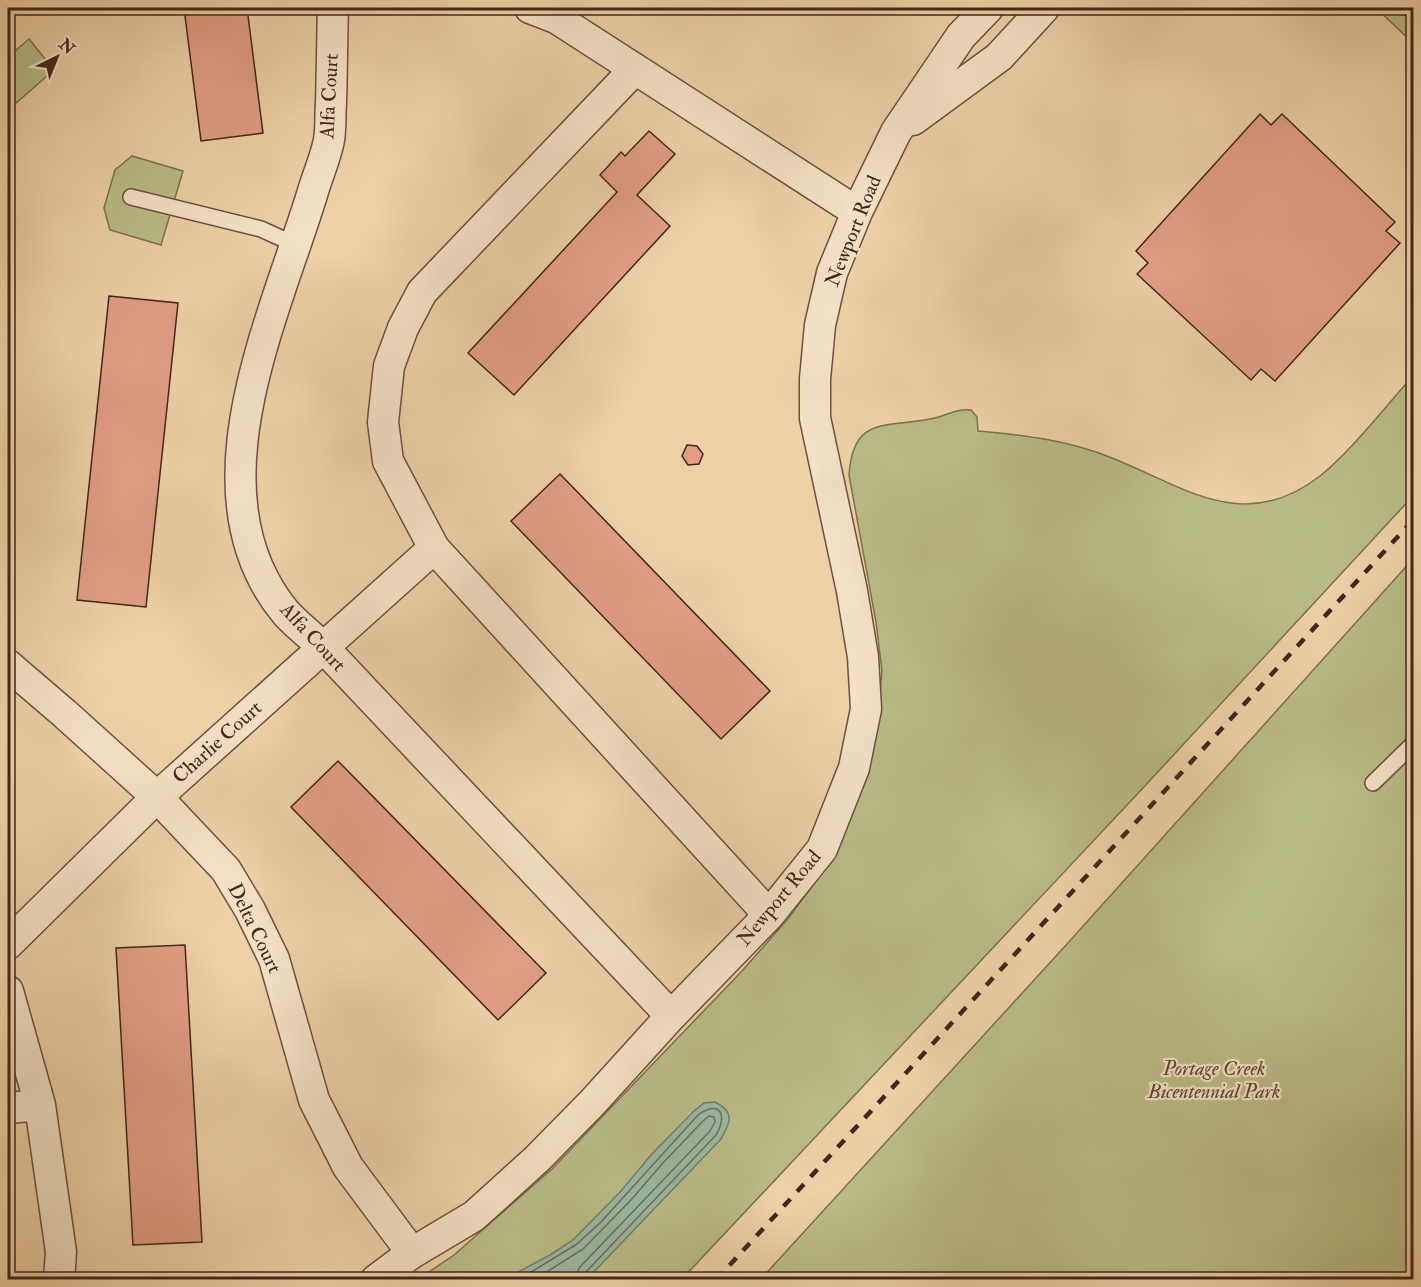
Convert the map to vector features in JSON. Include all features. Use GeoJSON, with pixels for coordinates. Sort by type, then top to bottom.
{"type":"FeatureCollection","features":[{"type":"Feature","properties":{"kind":"street","name":"Alfa Court"},"geometry":{"type":"LineString","coordinates":[[333,8],[329,139],[264,337],[240,459],[240,503],[248,542],[265,580],[286,613],[323,647],[671,1016]]}},
{"type":"Feature","properties":{"kind":"street"},"geometry":{"type":"LineString","coordinates":[[530,8],[556,18],[857,212]]}},
{"type":"Feature","properties":{"kind":"street","name":"Newport Road"},"geometry":{"type":"LineString","coordinates":[[376,1280],[412,1253],[474,1216],[521,1173],[592,1102],[769,915],[822,849],[854,768],[866,709],[863,657],[852,591],[814,418],[819,325],[832,273],[857,212],[896,132],[961,36],[988,8]]}},
{"type":"Feature","properties":{"kind":"street","name":"Newport Road"},"geometry":{"type":"LineString","coordinates":[[896,132],[999,57],[1044,8]]}},
{"type":"Feature","properties":{"kind":"street"},"geometry":{"type":"LineString","coordinates":[[635,69],[422,292],[403,328],[389,366],[383,422],[388,461],[434,548],[769,915]]}},
{"type":"Feature","properties":{"kind":"street","name":"Charlie Court"},"geometry":{"type":"LineString","coordinates":[[8,944],[157,797],[434,548]]}},
{"type":"Feature","properties":{"kind":"street","name":"Delta Court"},"geometry":{"type":"LineString","coordinates":[[8,665],[157,797],[226,870],[250,910],[274,959],[314,1100],[348,1167],[412,1253]]}},
{"type":"Feature","properties":{"kind":"street"},"geometry":{"type":"LineString","coordinates":[[8,991],[40,1105],[61,1252],[59,1280]]}},
{"type":"Feature","properties":{"kind":"street"},"geometry":{"type":"LineString","coordinates":[[8,1108],[40,1105]]}},
{"type":"Feature","properties":{"kind":"lane"},"geometry":{"type":"LineString","coordinates":[[131,197],[261,229],[296,245]]}},
{"type":"Feature","properties":{"kind":"lane"},"geometry":{"type":"LineString","coordinates":[[1373,783],[1413,743]]}},
{"type":"Feature","properties":{"kind":"green space"},"geometry":{"type":"Polygon","coordinates":[[[1376,8],[1413,8],[1413,43],[1376,8]]]}},
{"type":"Feature","properties":{"kind":"green space"},"geometry":{"type":"Polygon","coordinates":[[[29,39],[54,70],[8,110],[8,57],[29,39]]]}},
{"type":"Feature","properties":{"kind":"green space"},"geometry":{"type":"Polygon","coordinates":[[[132,156],[183,171],[161,245],[110,230],[104,208],[115,170],[132,156]]]}},
{"type":"Feature","properties":{"kind":"green space"},"geometry":{"type":"Polygon","coordinates":[[[1413,376],[1413,496],[1143,788],[682,1279],[417,1280],[454,1255],[552,1169],[742,971],[787,920],[825,869],[878,715],[882,671],[876,622],[849,475],[852,456],[857,443],[864,434],[885,425],[930,419],[960,410],[971,410],[977,417],[978,431],[1029,437],[1079,447],[1215,500],[1240,504],[1266,502],[1292,493],[1332,466],[1413,376]]]}},
{"type":"Feature","properties":{"kind":"green space","name":"Portage Creek Bicentennial Park"},"geometry":{"type":"Polygon","coordinates":[[[1413,559],[1413,1279],[760,1280],[1067,944],[1413,559]]]}},
{"type":"Feature","properties":{"kind":"water"},"geometry":{"type":"Polygon","coordinates":[[[715,1102],[726,1110],[729,1118],[721,1139],[587,1279],[505,1279],[573,1240],[694,1111],[704,1103],[715,1102]]]}},
{"type":"Feature","properties":{"kind":"building"},"geometry":{"type":"Polygon","coordinates":[[[184,8],[247,8],[263,133],[201,141],[184,8]]]}},
{"type":"Feature","properties":{"kind":"building"},"geometry":{"type":"Polygon","coordinates":[[[1260,114],[1271,125],[1282,114],[1395,222],[1386,231],[1400,243],[1275,381],[1261,369],[1251,380],[1137,274],[1148,263],[1136,251],[1260,114]]]}},
{"type":"Feature","properties":{"kind":"building"},"geometry":{"type":"Polygon","coordinates":[[[649,131],[675,154],[637,195],[670,226],[514,395],[468,353],[617,192],[600,175],[621,152],[625,156],[649,131]]]}},
{"type":"Feature","properties":{"kind":"building"},"geometry":{"type":"Polygon","coordinates":[[[109,296],[178,303],[146,607],[77,600],[109,296]]]}},
{"type":"Feature","properties":{"kind":"building"},"geometry":{"type":"Polygon","coordinates":[[[687,445],[697,446],[703,454],[699,464],[688,465],[682,456],[687,445]]]}},
{"type":"Feature","properties":{"kind":"building"},"geometry":{"type":"Polygon","coordinates":[[[560,474],[770,691],[721,739],[511,521],[560,474]]]}},
{"type":"Feature","properties":{"kind":"building"},"geometry":{"type":"Polygon","coordinates":[[[338,761],[546,973],[498,1020],[291,807],[338,761]]]}},
{"type":"Feature","properties":{"kind":"building"},"geometry":{"type":"Polygon","coordinates":[[[185,945],[202,1242],[133,1245],[116,948],[185,945]]]}},
{"type":"Feature","properties":{"kind":"railway"},"geometry":{"type":"LineString","coordinates":[[716,1280],[1414,519]]}}]}
